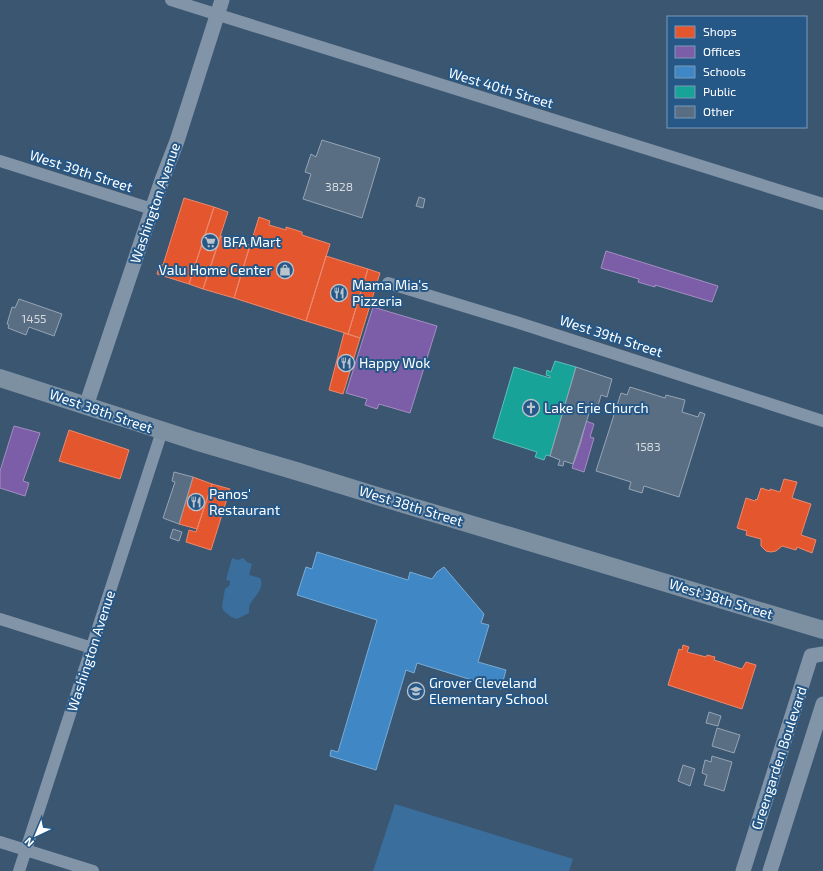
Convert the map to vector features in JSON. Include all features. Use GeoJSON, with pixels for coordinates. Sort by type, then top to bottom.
{"type":"FeatureCollection","features":[{"type":"Feature","properties":{"kind":"main road","name":"West 38th Street"},"geometry":{"type":"LineString","coordinates":[[0,378],[162,431],[823,630]]}},
{"type":"Feature","properties":{"kind":"street","name":"West 40th Street"},"geometry":{"type":"LineString","coordinates":[[171,0],[823,204]]}},
{"type":"Feature","properties":{"kind":"street","name":"Washington Avenue"},"geometry":{"type":"LineString","coordinates":[[86,406],[152,209],[177,140],[222,0]]}},
{"type":"Feature","properties":{"kind":"street","name":"West 39th Street"},"geometry":{"type":"LineString","coordinates":[[0,161],[152,209]]}},
{"type":"Feature","properties":{"kind":"street","name":"West 39th Street"},"geometry":{"type":"LineString","coordinates":[[388,283],[516,322],[823,421]]}},
{"type":"Feature","properties":{"kind":"street","name":"Washington Avenue"},"geometry":{"type":"LineString","coordinates":[[19,871],[162,431]]}},
{"type":"Feature","properties":{"kind":"street"},"geometry":{"type":"LineString","coordinates":[[0,619],[92,648]]}},
{"type":"Feature","properties":{"kind":"street","name":"Greengarden Boulevard"},"geometry":{"type":"LineString","coordinates":[[743,871],[811,656],[823,654]]}},
{"type":"Feature","properties":{"kind":"street","name":"Greengarden Boulevard"},"geometry":{"type":"LineString","coordinates":[[770,871],[823,704]]}},
{"type":"Feature","properties":{"kind":"street"},"geometry":{"type":"LineString","coordinates":[[0,842],[93,871]]}},
{"type":"Feature","properties":{"kind":"shaded area"},"geometry":{"type":"Polygon","coordinates":[[[232,558],[238,560],[243,558],[252,564],[249,575],[260,578],[261,582],[259,592],[250,605],[249,613],[237,619],[231,617],[223,610],[222,606],[225,589],[230,585],[230,581],[226,580],[232,558]]]}},
{"type":"Feature","properties":{"kind":"shaded area"},"geometry":{"type":"Polygon","coordinates":[[[395,804],[573,859],[569,871],[373,871],[395,804]]]}},
{"type":"Feature","properties":{"kind":"building: Shops"},"geometry":{"type":"Polygon","coordinates":[[[184,198],[214,207],[189,284],[157,274],[160,264],[163,265],[184,198]]]}},
{"type":"Feature","properties":{"kind":"building: Shops"},"geometry":{"type":"Polygon","coordinates":[[[214,207],[228,212],[203,289],[189,284],[214,207]]]}},
{"type":"Feature","properties":{"kind":"building: Shops"},"geometry":{"type":"Polygon","coordinates":[[[259,217],[270,221],[269,225],[286,230],[286,227],[302,232],[302,235],[330,244],[306,321],[234,298],[259,217]]]}},
{"type":"Feature","properties":{"kind":"building: Shops"},"geometry":{"type":"Polygon","coordinates":[[[221,236],[250,245],[234,298],[203,289],[221,236]]]}},
{"type":"Feature","properties":{"kind":"building: Shops"},"geometry":{"type":"Polygon","coordinates":[[[326,256],[368,269],[348,334],[306,321],[326,256]]]}},
{"type":"Feature","properties":{"kind":"building: Shops"},"geometry":{"type":"Polygon","coordinates":[[[368,269],[380,273],[360,338],[348,334],[368,269]]]}},
{"type":"Feature","properties":{"kind":"building: Shops"},"geometry":{"type":"Polygon","coordinates":[[[344,333],[360,338],[343,394],[329,390],[344,333]]]}},
{"type":"Feature","properties":{"kind":"building: Shops"},"geometry":{"type":"Polygon","coordinates":[[[69,430],[129,450],[120,479],[59,461],[69,430]]]}},
{"type":"Feature","properties":{"kind":"building: Shops"},"geometry":{"type":"Polygon","coordinates":[[[193,477],[212,484],[197,529],[179,524],[193,477]]]}},
{"type":"Feature","properties":{"kind":"building: Shops"},"geometry":{"type":"Polygon","coordinates":[[[784,479],[797,482],[792,498],[811,504],[801,535],[816,540],[812,553],[797,547],[796,550],[782,546],[776,551],[766,551],[761,546],[761,539],[746,535],[747,531],[737,528],[746,498],[755,501],[756,499],[757,500],[761,488],[780,492],[784,479]]]}},
{"type":"Feature","properties":{"kind":"building: Shops"},"geometry":{"type":"Polygon","coordinates":[[[212,484],[230,489],[211,550],[186,542],[189,530],[196,532],[212,484]]]}},
{"type":"Feature","properties":{"kind":"building: Shops"},"geometry":{"type":"Polygon","coordinates":[[[683,645],[689,647],[687,652],[706,657],[707,655],[715,657],[714,660],[742,669],[746,662],[756,665],[742,709],[668,685],[679,649],[682,650],[683,645]]]}},
{"type":"Feature","properties":{"kind":"building: Offices"},"geometry":{"type":"Polygon","coordinates":[[[606,251],[718,286],[712,302],[655,285],[655,287],[638,282],[639,279],[601,268],[606,251]]]}},
{"type":"Feature","properties":{"kind":"building: Offices"},"geometry":{"type":"Polygon","coordinates":[[[373,307],[437,326],[410,413],[379,404],[377,409],[365,405],[367,399],[346,393],[373,307]]]}},
{"type":"Feature","properties":{"kind":"building: Offices"},"geometry":{"type":"Polygon","coordinates":[[[586,421],[594,424],[590,437],[594,438],[584,472],[572,468],[581,442],[586,421]]]}},
{"type":"Feature","properties":{"kind":"building: Offices"},"geometry":{"type":"Polygon","coordinates":[[[14,426],[40,433],[23,481],[29,483],[25,496],[0,488],[0,471],[14,426]]]}},
{"type":"Feature","properties":{"kind":"building: Schools"},"geometry":{"type":"Polygon","coordinates":[[[317,552],[408,580],[410,572],[432,579],[437,572],[444,567],[484,614],[481,623],[489,625],[478,662],[506,670],[501,689],[417,663],[414,673],[406,670],[376,770],[330,756],[331,750],[338,752],[377,620],[297,595],[306,567],[312,569],[317,552]]]}},
{"type":"Feature","properties":{"kind":"building: Public"},"geometry":{"type":"Polygon","coordinates":[[[555,361],[576,367],[550,456],[546,455],[544,460],[535,457],[537,452],[493,438],[514,367],[550,378],[550,376],[546,375],[547,370],[551,372],[555,361]]]}},
{"type":"Feature","properties":{"kind":"building: Other"},"geometry":{"type":"Polygon","coordinates":[[[322,140],[380,158],[362,218],[303,199],[311,174],[305,172],[311,154],[316,157],[322,140]]]}},
{"type":"Feature","properties":{"kind":"building: Other"},"geometry":{"type":"Polygon","coordinates":[[[419,197],[425,199],[423,208],[416,206],[419,197]]]}},
{"type":"Feature","properties":{"kind":"building: Other"},"geometry":{"type":"Polygon","coordinates":[[[19,299],[62,314],[54,336],[29,327],[26,335],[8,328],[9,325],[7,324],[12,307],[15,308],[19,299]]]}},
{"type":"Feature","properties":{"kind":"building: Other"},"geometry":{"type":"Polygon","coordinates":[[[576,367],[612,379],[607,397],[601,395],[598,406],[592,404],[573,464],[564,461],[563,466],[558,465],[560,460],[550,456],[576,367]]]}},
{"type":"Feature","properties":{"kind":"building: Other"},"geometry":{"type":"Polygon","coordinates":[[[630,387],[665,398],[666,395],[685,400],[682,412],[698,417],[700,412],[705,414],[679,497],[644,486],[642,493],[629,489],[631,482],[596,471],[621,393],[627,395],[630,387]]]}},
{"type":"Feature","properties":{"kind":"building: Other"},"geometry":{"type":"Polygon","coordinates":[[[174,472],[193,477],[179,524],[163,518],[175,482],[172,481],[174,472]]]}},
{"type":"Feature","properties":{"kind":"building: Other"},"geometry":{"type":"Polygon","coordinates":[[[173,529],[182,532],[179,541],[170,538],[173,529]]]}},
{"type":"Feature","properties":{"kind":"building: Other"},"geometry":{"type":"Polygon","coordinates":[[[709,712],[721,716],[718,726],[706,723],[709,712]]]}},
{"type":"Feature","properties":{"kind":"building: Other"},"geometry":{"type":"Polygon","coordinates":[[[717,728],[740,735],[734,753],[712,746],[717,728]]]}},
{"type":"Feature","properties":{"kind":"building: Other"},"geometry":{"type":"Polygon","coordinates":[[[712,756],[732,762],[724,791],[704,785],[707,775],[702,773],[705,760],[711,762],[712,756]]]}},
{"type":"Feature","properties":{"kind":"building: Other"},"geometry":{"type":"Polygon","coordinates":[[[683,765],[695,769],[690,786],[678,781],[683,765]]]}},
{"type":"Feature","properties":{"kind":"place","name":"BFA Mart"},"geometry":{"type":"Point","coordinates":[210,242]}},
{"type":"Feature","properties":{"kind":"place","name":"Valu Home Center"},"geometry":{"type":"Point","coordinates":[285,270]}},
{"type":"Feature","properties":{"kind":"place","name":"Mama Mia's Pizzeria"},"geometry":{"type":"Point","coordinates":[339,293]}},
{"type":"Feature","properties":{"kind":"place","name":"Happy Wok"},"geometry":{"type":"Point","coordinates":[346,363]}},
{"type":"Feature","properties":{"kind":"place","name":"Lake Erie Church"},"geometry":{"type":"Point","coordinates":[531,408]}},
{"type":"Feature","properties":{"kind":"place","name":"Panos' Restaurant"},"geometry":{"type":"Point","coordinates":[196,502]}},
{"type":"Feature","properties":{"kind":"place","name":"Grover Cleveland Elementary School"},"geometry":{"type":"Point","coordinates":[416,691]}}]}
